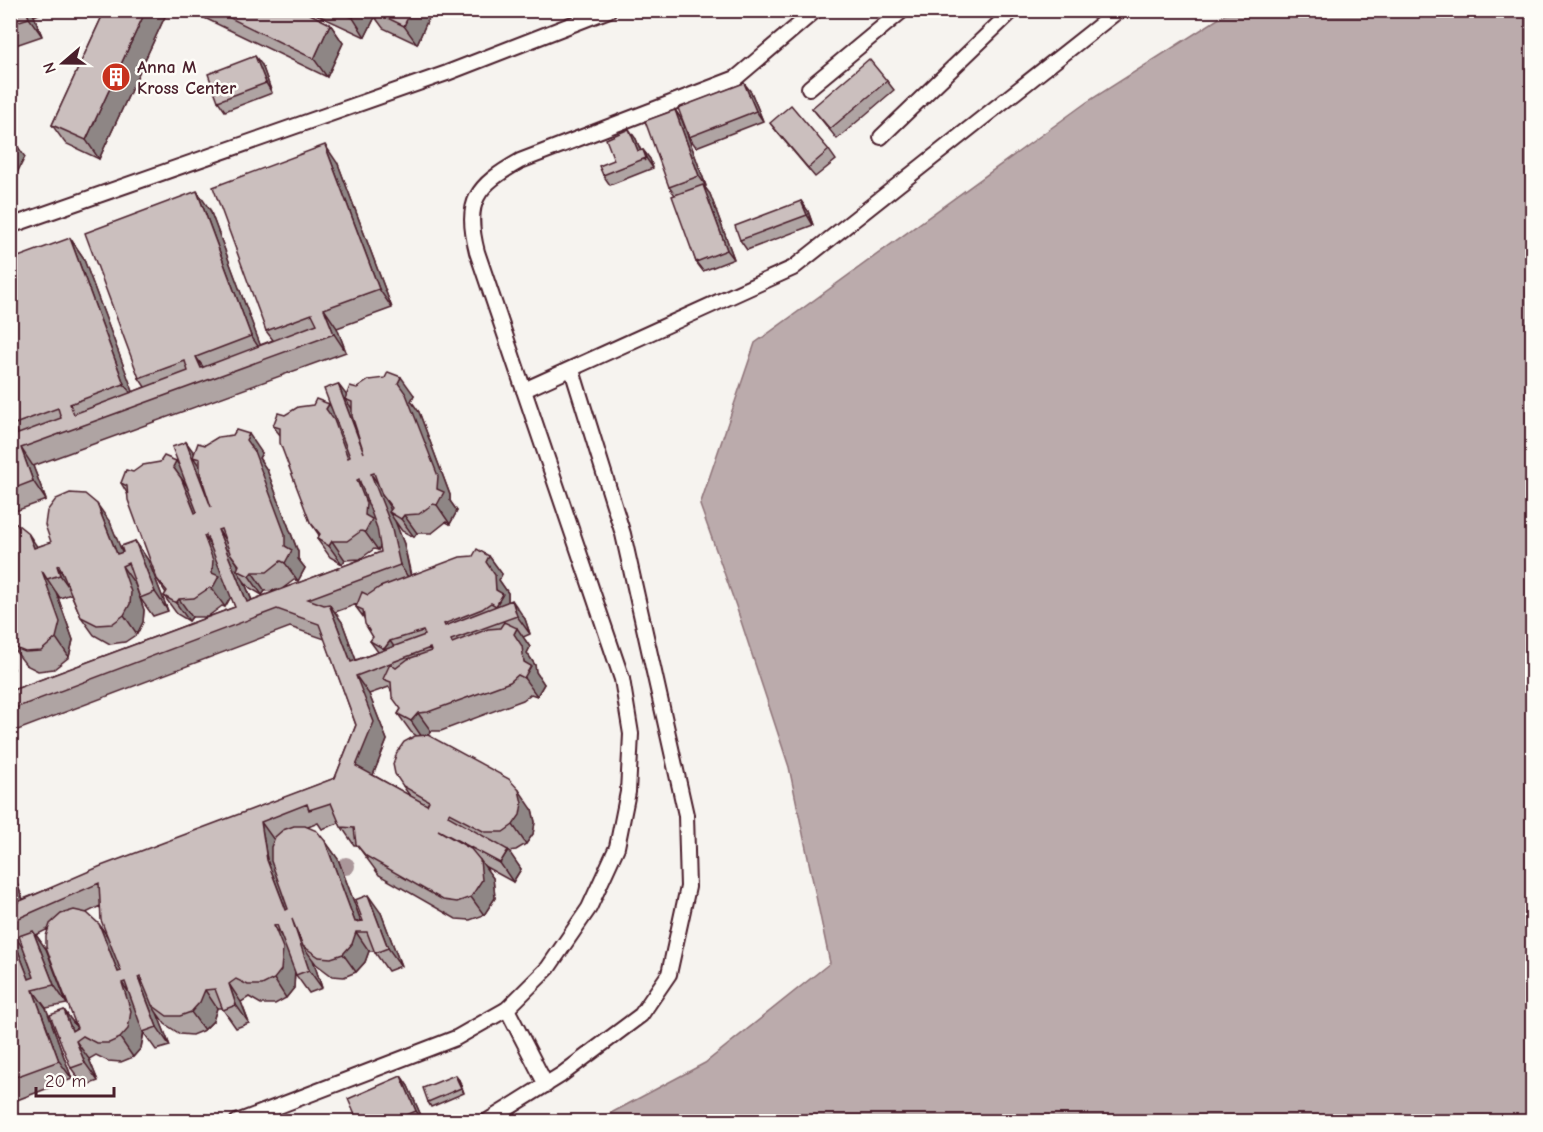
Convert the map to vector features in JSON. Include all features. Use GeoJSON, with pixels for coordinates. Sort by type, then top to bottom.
{"type":"FeatureCollection","features":[{"type":"Feature","properties":{"kind":"lane"},"geometry":{"type":"LineString","coordinates":[[10,226],[447,73],[609,10]]}},
{"type":"Feature","properties":{"kind":"lane"},"geometry":{"type":"LineString","coordinates":[[237,1122],[456,1038],[507,1009],[548,968],[577,926],[589,908],[617,847],[628,792],[631,734],[622,679],[470,225],[476,198],[493,176],[520,161],[736,78],[816,10]]}},
{"type":"Feature","properties":{"kind":"lane"},"geometry":{"type":"LineString","coordinates":[[809,88],[903,10]]}},
{"type":"Feature","properties":{"kind":"lane"},"geometry":{"type":"LineString","coordinates":[[881,137],[1013,10]]}},
{"type":"Feature","properties":{"kind":"lane"},"geometry":{"type":"LineString","coordinates":[[524,390],[793,268],[1119,10]]}},
{"type":"Feature","properties":{"kind":"lane"},"geometry":{"type":"LineString","coordinates":[[486,1122],[546,1084],[641,1015],[669,974],[688,887],[686,815],[666,724],[622,534],[572,370]]}},
{"type":"Feature","properties":{"kind":"lane"},"geometry":{"type":"LineString","coordinates":[[507,1009],[546,1084]]}},
{"type":"Feature","properties":{"kind":"shaded area"},"geometry":{"type":"Polygon","coordinates":[[[1232,10],[1532,11],[1532,1121],[596,1121],[705,1063],[830,963],[789,767],[700,505],[755,343],[1087,102],[1232,10]]]}},
{"type":"Feature","properties":{"kind":"building"},"geometry":{"type":"Polygon","coordinates":[[[10,10],[26,10],[29,18],[10,24],[10,10]]]}},
{"type":"Feature","properties":{"kind":"building"},"geometry":{"type":"Polygon","coordinates":[[[105,10],[146,10],[86,140],[52,125],[105,10]]]}},
{"type":"Feature","properties":{"kind":"building"},"geometry":{"type":"Polygon","coordinates":[[[214,10],[302,10],[330,24],[314,59],[214,10]]]}},
{"type":"Feature","properties":{"kind":"building"},"geometry":{"type":"Polygon","coordinates":[[[336,10],[356,10],[353,18],[336,10]]]}},
{"type":"Feature","properties":{"kind":"building"},"geometry":{"type":"Polygon","coordinates":[[[371,10],[411,10],[404,26],[371,10]]]}},
{"type":"Feature","properties":{"kind":"building"},"geometry":{"type":"Polygon","coordinates":[[[255,56],[266,83],[218,101],[208,74],[255,56]]]}},
{"type":"Feature","properties":{"kind":"building"},"geometry":{"type":"Polygon","coordinates":[[[869,59],[887,81],[830,129],[812,108],[869,59]]]}},
{"type":"Feature","properties":{"kind":"building"},"geometry":{"type":"Polygon","coordinates":[[[744,83],[756,111],[689,137],[678,108],[744,83]]]}},
{"type":"Feature","properties":{"kind":"building"},"geometry":{"type":"Polygon","coordinates":[[[791,105],[829,150],[808,168],[770,123],[791,105]]]}},
{"type":"Feature","properties":{"kind":"building"},"geometry":{"type":"Polygon","coordinates":[[[675,110],[699,176],[669,187],[645,121],[675,110]]]}},
{"type":"Feature","properties":{"kind":"building"},"geometry":{"type":"Polygon","coordinates":[[[629,129],[638,151],[643,150],[646,158],[603,175],[599,166],[614,160],[606,139],[629,129]]]}},
{"type":"Feature","properties":{"kind":"building"},"geometry":{"type":"Polygon","coordinates":[[[325,145],[379,289],[324,309],[334,334],[21,448],[33,481],[10,490],[10,477],[16,474],[10,459],[10,437],[61,418],[58,408],[12,425],[10,420],[10,260],[70,238],[124,384],[70,404],[74,414],[188,371],[185,361],[139,378],[85,233],[197,191],[251,336],[196,357],[201,368],[317,324],[312,314],[266,331],[213,187],[325,145]]]}},
{"type":"Feature","properties":{"kind":"building"},"geometry":{"type":"Polygon","coordinates":[[[703,185],[727,250],[696,262],[672,196],[703,185]]]}},
{"type":"Feature","properties":{"kind":"building"},"geometry":{"type":"Polygon","coordinates":[[[801,201],[807,215],[740,240],[735,226],[801,201]]]}},
{"type":"Feature","properties":{"kind":"building"},"geometry":{"type":"Polygon","coordinates":[[[388,372],[401,377],[398,383],[406,394],[438,476],[437,489],[444,492],[437,505],[433,504],[419,514],[404,515],[401,519],[389,512],[392,508],[382,495],[374,473],[371,474],[391,525],[400,565],[308,599],[324,605],[329,604],[351,662],[425,635],[423,631],[390,641],[384,649],[370,641],[373,637],[365,624],[363,610],[356,607],[362,592],[368,595],[380,587],[460,557],[473,556],[477,549],[489,556],[486,562],[495,575],[496,590],[503,594],[496,606],[491,603],[482,609],[444,624],[445,626],[512,600],[517,616],[451,640],[452,643],[488,629],[500,628],[504,622],[517,628],[514,634],[522,646],[524,662],[531,666],[524,678],[518,675],[510,682],[428,712],[418,713],[411,721],[398,714],[401,709],[392,697],[391,682],[383,679],[390,664],[396,668],[408,659],[431,651],[430,648],[356,676],[374,722],[356,766],[427,805],[429,801],[403,786],[395,774],[393,764],[404,742],[415,736],[428,735],[509,779],[519,790],[522,803],[520,815],[513,825],[503,832],[485,832],[449,813],[448,816],[508,850],[500,863],[438,830],[471,849],[480,860],[482,880],[471,897],[457,902],[443,900],[366,856],[356,844],[354,828],[341,827],[331,803],[309,810],[307,804],[261,822],[267,860],[286,910],[288,909],[271,861],[271,847],[275,837],[283,830],[294,826],[305,826],[317,831],[325,841],[355,922],[363,921],[355,900],[368,895],[388,948],[375,953],[367,932],[356,932],[352,944],[343,954],[331,958],[319,957],[303,946],[292,919],[309,970],[296,975],[277,925],[274,926],[283,948],[281,970],[274,979],[262,985],[248,985],[236,979],[229,984],[236,1005],[223,1010],[215,989],[205,990],[200,1002],[191,1012],[180,1016],[167,1016],[152,1005],[140,976],[138,977],[157,1027],[143,1032],[125,982],[122,983],[131,1011],[128,1029],[120,1038],[109,1043],[96,1043],[83,1036],[76,1041],[85,1063],[71,1068],[50,1015],[64,1010],[72,1031],[77,1028],[46,947],[46,936],[50,924],[61,914],[74,910],[87,913],[99,924],[118,972],[121,971],[101,920],[99,883],[10,922],[10,882],[18,902],[101,866],[335,778],[356,725],[319,624],[277,609],[10,710],[10,691],[235,607],[206,535],[204,536],[213,560],[212,573],[219,576],[212,589],[209,588],[194,598],[179,599],[176,603],[164,596],[167,591],[157,579],[128,500],[127,486],[121,483],[126,470],[133,472],[143,465],[160,462],[164,456],[176,461],[173,467],[181,478],[195,513],[197,512],[172,447],[186,442],[211,507],[200,473],[200,459],[193,457],[198,443],[205,445],[218,437],[233,435],[236,430],[249,434],[246,440],[254,451],[285,534],[285,546],[292,550],[285,563],[281,561],[267,572],[252,572],[249,576],[237,570],[239,565],[230,553],[221,529],[218,530],[247,602],[381,552],[377,528],[359,479],[357,480],[366,503],[365,515],[372,519],[365,532],[361,531],[347,541],[332,541],[329,546],[317,539],[320,534],[310,522],[280,443],[280,428],[273,426],[278,413],[285,415],[298,407],[313,405],[316,399],[329,404],[326,409],[334,420],[348,458],[350,457],[324,389],[338,384],[364,453],[352,416],[352,402],[345,399],[350,386],[357,388],[369,380],[385,378],[388,372]]]}},
{"type":"Feature","properties":{"kind":"building"},"geometry":{"type":"Polygon","coordinates":[[[70,493],[85,494],[97,504],[117,554],[123,552],[121,546],[135,541],[155,592],[140,598],[128,563],[122,566],[131,592],[130,604],[124,615],[112,624],[97,625],[81,617],[59,565],[57,566],[60,575],[47,579],[42,571],[60,622],[56,638],[41,651],[25,652],[13,647],[10,643],[10,521],[28,533],[34,548],[51,542],[45,525],[47,511],[56,499],[70,493]]]}},
{"type":"Feature","properties":{"kind":"building"},"geometry":{"type":"Polygon","coordinates":[[[10,930],[29,979],[34,977],[19,936],[33,931],[54,985],[33,990],[59,1061],[10,1079],[10,930]]]}},
{"type":"Feature","properties":{"kind":"building"},"geometry":{"type":"Polygon","coordinates":[[[455,1075],[461,1088],[428,1102],[423,1088],[455,1075]]]}},
{"type":"Feature","properties":{"kind":"building"},"geometry":{"type":"Polygon","coordinates":[[[401,1076],[416,1111],[390,1122],[358,1122],[348,1099],[401,1076]]]}},
{"type":"Feature","properties":{"kind":"place","name":"Anna M Kross Center"},"geometry":{"type":"Point","coordinates":[116,77]}}]}
